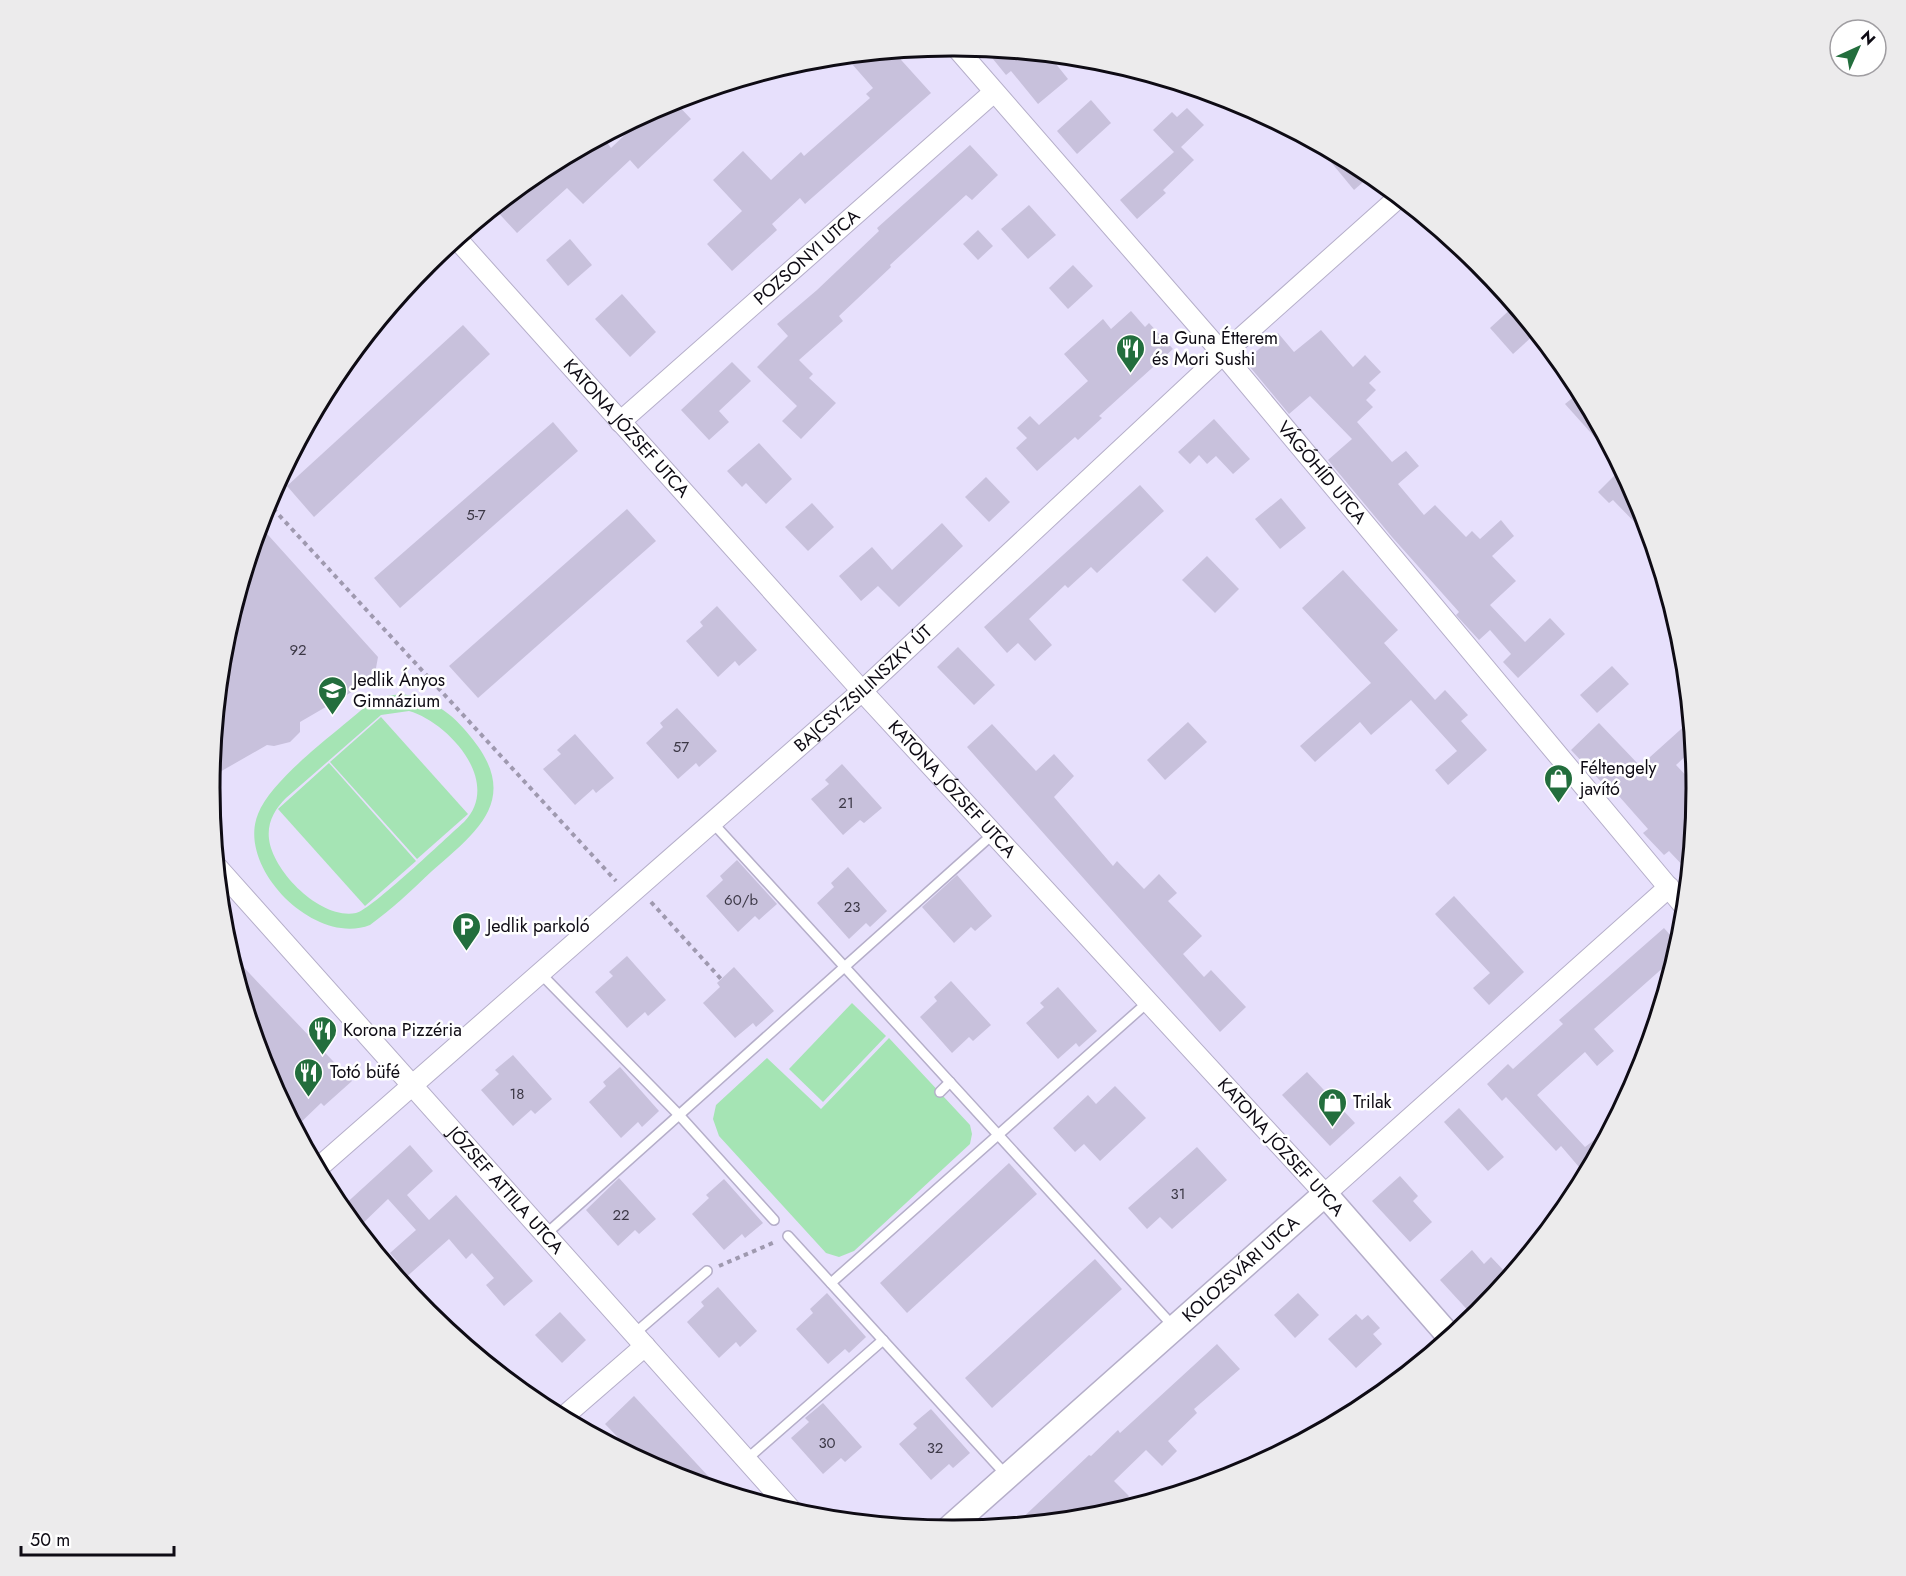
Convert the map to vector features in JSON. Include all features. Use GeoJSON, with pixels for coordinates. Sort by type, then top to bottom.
{"type":"FeatureCollection","features":[{"type":"Feature","properties":{"kind":"street","name":"VÁGÓHÍD UTCA"},"geometry":{"type":"LineString","coordinates":[[964,56],[1223,354],[1677,897]]}},
{"type":"Feature","properties":{"kind":"street","name":"POZSONYI UTCA"},"geometry":{"type":"LineString","coordinates":[[620,422],[994,92]]}},
{"type":"Feature","properties":{"kind":"street","name":"BAJCSY-ZSILINSZKY ÚT"},"geometry":{"type":"LineString","coordinates":[[324,1163],[862,691],[1223,354],[1392,202]]}},
{"type":"Feature","properties":{"kind":"street","name":"KATONA JÓZSEF UTCA"},"geometry":{"type":"LineString","coordinates":[[461,245],[862,691],[1325,1194],[1445,1331]]}},
{"type":"Feature","properties":{"kind":"street","name":"JÓZSEF ATTILA UTCA"},"geometry":{"type":"LineString","coordinates":[[226,877],[783,1500]]}},
{"type":"Feature","properties":{"kind":"street","name":"KOLOZSVÁRI UTCA"},"geometry":{"type":"LineString","coordinates":[[959,1520],[1669,887]]}},
{"type":"Feature","properties":{"kind":"street"},"geometry":{"type":"LineString","coordinates":[[569,1411],[640,1340]]}},
{"type":"Feature","properties":{"kind":"lane"},"geometry":{"type":"LineString","coordinates":[[712,822],[1174,1328]]}},
{"type":"Feature","properties":{"kind":"lane"},"geometry":{"type":"LineString","coordinates":[[546,1234],[993,834]]}},
{"type":"Feature","properties":{"kind":"lane"},"geometry":{"type":"LineString","coordinates":[[540,973],[680,1116],[774,1220]]}},
{"type":"Feature","properties":{"kind":"lane"},"geometry":{"type":"LineString","coordinates":[[831,1283],[1148,1002]]}},
{"type":"Feature","properties":{"kind":"lane"},"geometry":{"type":"LineString","coordinates":[[940,1092],[950,1082]]}},
{"type":"Feature","properties":{"kind":"lane"},"geometry":{"type":"LineString","coordinates":[[788,1236],[1008,1477]]}},
{"type":"Feature","properties":{"kind":"lane"},"geometry":{"type":"LineString","coordinates":[[640,1340],[707,1271]]}},
{"type":"Feature","properties":{"kind":"lane"},"geometry":{"type":"LineString","coordinates":[[747,1459],[883,1340]]}},
{"type":"Feature","properties":{"kind":"path"},"geometry":{"type":"LineString","coordinates":[[275,511],[633,891],[721,979]]}},
{"type":"Feature","properties":{"kind":"path"},"geometry":{"type":"LineString","coordinates":[[707,1271],[788,1236]]}},
{"type":"Feature","properties":{"kind":"green space"},"geometry":{"type":"Polygon","coordinates":[[[402,694],[422,699],[432,703],[456,720],[485,758],[492,778],[493,795],[488,812],[465,842],[378,919],[370,925],[348,929],[326,925],[305,914],[285,898],[269,879],[258,857],[254,835],[258,814],[265,800],[306,756],[367,705],[386,696],[402,694]],[[409,711],[381,715],[286,798],[275,811],[271,821],[269,839],[272,852],[279,865],[301,891],[328,909],[342,913],[356,913],[377,900],[464,822],[474,806],[477,789],[474,772],[466,756],[440,727],[409,711]]]}},
{"type":"Feature","properties":{"kind":"green space"},"geometry":{"type":"Polygon","coordinates":[[[381,717],[468,814],[417,859],[330,762],[381,717]]]}},
{"type":"Feature","properties":{"kind":"green space"},"geometry":{"type":"Polygon","coordinates":[[[329,763],[416,861],[365,906],[278,809],[329,763]]]}},
{"type":"Feature","properties":{"kind":"green space"},"geometry":{"type":"Polygon","coordinates":[[[852,1003],[886,1036],[823,1102],[789,1069],[852,1003]]]}},
{"type":"Feature","properties":{"kind":"green space"},"geometry":{"type":"Polygon","coordinates":[[[889,1038],[970,1125],[972,1134],[970,1144],[854,1251],[839,1257],[826,1253],[719,1136],[713,1119],[716,1105],[767,1058],[821,1109],[889,1038]]]}},
{"type":"Feature","properties":{"kind":"building"},"geometry":{"type":"Polygon","coordinates":[[[991,57],[1055,63],[1068,79],[1038,104],[1011,71],[1006,75],[991,57]]]}},
{"type":"Feature","properties":{"kind":"building"},"geometry":{"type":"Polygon","coordinates":[[[899,58],[931,93],[805,204],[800,198],[772,224],[777,230],[732,271],[707,244],[742,211],[713,180],[743,151],[771,180],[801,152],[804,156],[870,98],[866,94],[873,88],[851,63],[899,58]]]}},
{"type":"Feature","properties":{"kind":"building"},"geometry":{"type":"Polygon","coordinates":[[[1091,100],[1111,123],[1077,154],[1057,131],[1091,100]]]}},
{"type":"Feature","properties":{"kind":"building"},"geometry":{"type":"Polygon","coordinates":[[[681,108],[691,119],[638,169],[630,160],[583,204],[567,188],[517,233],[499,213],[546,179],[587,154],[607,143],[611,148],[629,131],[681,108]]]}},
{"type":"Feature","properties":{"kind":"building"},"geometry":{"type":"Polygon","coordinates":[[[1187,108],[1204,125],[1181,147],[1194,160],[1163,190],[1166,193],[1137,219],[1120,200],[1174,152],[1153,130],[1172,112],[1177,117],[1187,108]]]}},
{"type":"Feature","properties":{"kind":"building"},"geometry":{"type":"Polygon","coordinates":[[[970,145],[998,175],[972,200],[966,195],[890,265],[891,267],[839,316],[843,321],[799,360],[813,374],[809,378],[836,403],[801,439],[782,421],[797,406],[757,367],[788,336],[777,324],[817,290],[879,231],[877,228],[970,145]]]}},
{"type":"Feature","properties":{"kind":"building"},"geometry":{"type":"Polygon","coordinates":[[[1330,160],[1364,182],[1354,190],[1330,160]]]}},
{"type":"Feature","properties":{"kind":"building"},"geometry":{"type":"Polygon","coordinates":[[[1029,205],[1056,235],[1028,259],[1001,229],[1029,205]]]}},
{"type":"Feature","properties":{"kind":"building"},"geometry":{"type":"Polygon","coordinates":[[[978,230],[993,246],[978,260],[963,244],[978,230]]]}},
{"type":"Feature","properties":{"kind":"building"},"geometry":{"type":"Polygon","coordinates":[[[570,239],[592,265],[568,286],[546,260],[570,239]]]}},
{"type":"Feature","properties":{"kind":"building"},"geometry":{"type":"Polygon","coordinates":[[[1073,265],[1093,286],[1068,309],[1049,288],[1073,265]]]}},
{"type":"Feature","properties":{"kind":"building"},"geometry":{"type":"Polygon","coordinates":[[[622,294],[656,332],[630,357],[595,319],[622,294]]]}},
{"type":"Feature","properties":{"kind":"building"},"geometry":{"type":"Polygon","coordinates":[[[1131,311],[1145,327],[1149,323],[1173,349],[1099,416],[1102,418],[1078,440],[1075,437],[1037,471],[1016,448],[1027,438],[1017,428],[1030,416],[1039,425],[1088,381],[1064,354],[1103,319],[1111,329],[1131,311]]]}},
{"type":"Feature","properties":{"kind":"building"},"geometry":{"type":"Polygon","coordinates":[[[1509,311],[1531,338],[1513,354],[1490,328],[1509,311]]]}},
{"type":"Feature","properties":{"kind":"building"},"geometry":{"type":"Polygon","coordinates":[[[463,325],[490,354],[314,517],[287,486],[463,325]]]}},
{"type":"Feature","properties":{"kind":"building"},"geometry":{"type":"Polygon","coordinates":[[[1321,330],[1353,367],[1365,355],[1381,372],[1369,383],[1376,390],[1366,400],[1373,407],[1357,422],[1392,462],[1406,451],[1419,466],[1398,484],[1424,515],[1435,505],[1466,537],[1472,531],[1480,539],[1501,520],[1514,536],[1492,556],[1516,581],[1490,605],[1525,642],[1550,618],[1565,634],[1518,678],[1503,662],[1511,654],[1490,630],[1479,640],[1456,615],[1459,612],[1328,460],[1352,439],[1310,396],[1289,414],[1245,361],[1278,333],[1294,352],[1321,330]]]}},
{"type":"Feature","properties":{"kind":"building"},"geometry":{"type":"Polygon","coordinates":[[[732,362],[751,381],[719,411],[729,422],[709,440],[681,410],[732,362]]]}},
{"type":"Feature","properties":{"kind":"building"},"geometry":{"type":"Polygon","coordinates":[[[1572,398],[1596,439],[1565,404],[1572,398]]]}},
{"type":"Feature","properties":{"kind":"building"},"geometry":{"type":"Polygon","coordinates":[[[1214,419],[1250,459],[1233,474],[1216,456],[1207,464],[1199,455],[1190,464],[1178,452],[1214,419]]]}},
{"type":"Feature","properties":{"kind":"building"},"geometry":{"type":"Polygon","coordinates":[[[553,422],[578,451],[400,608],[374,578],[553,422]]]}},
{"type":"Feature","properties":{"kind":"building"},"geometry":{"type":"Polygon","coordinates":[[[759,443],[792,479],[766,504],[746,483],[742,487],[727,471],[759,443]]]}},
{"type":"Feature","properties":{"kind":"building"},"geometry":{"type":"Polygon","coordinates":[[[1615,475],[1636,523],[1613,500],[1609,503],[1598,492],[1615,475]]]}},
{"type":"Feature","properties":{"kind":"building"},"geometry":{"type":"Polygon","coordinates":[[[986,477],[1010,502],[989,522],[965,497],[986,477]]]}},
{"type":"Feature","properties":{"kind":"building"},"geometry":{"type":"Polygon","coordinates":[[[1140,485],[1164,511],[1097,573],[1091,567],[1068,588],[1065,585],[1029,619],[1052,645],[1035,661],[1018,643],[1007,653],[984,627],[1140,485]]]}},
{"type":"Feature","properties":{"kind":"building"},"geometry":{"type":"Polygon","coordinates":[[[1281,498],[1306,528],[1280,549],[1255,519],[1281,498]]]}},
{"type":"Feature","properties":{"kind":"building"},"geometry":{"type":"Polygon","coordinates":[[[812,503],[834,527],[808,551],[785,527],[812,503]]]}},
{"type":"Feature","properties":{"kind":"building"},"geometry":{"type":"Polygon","coordinates":[[[627,509],[656,541],[478,698],[449,666],[627,509]]]}},
{"type":"Feature","properties":{"kind":"building"},"geometry":{"type":"Polygon","coordinates":[[[942,523],[963,546],[899,607],[878,586],[861,601],[839,576],[872,547],[892,570],[942,523]]]}},
{"type":"Feature","properties":{"kind":"building"},"geometry":{"type":"Polygon","coordinates":[[[266,533],[378,657],[374,679],[300,722],[300,732],[290,742],[274,746],[267,745],[221,771],[227,692],[235,645],[245,598],[266,533]]]}},
{"type":"Feature","properties":{"kind":"building"},"geometry":{"type":"Polygon","coordinates":[[[1207,556],[1239,589],[1215,613],[1182,580],[1207,556]]]}},
{"type":"Feature","properties":{"kind":"building"},"geometry":{"type":"Polygon","coordinates":[[[1343,570],[1398,630],[1384,643],[1435,700],[1445,690],[1468,715],[1461,721],[1487,750],[1448,785],[1435,770],[1457,751],[1411,700],[1371,735],[1360,722],[1315,762],[1300,746],[1371,683],[1302,608],[1343,570]]]}},
{"type":"Feature","properties":{"kind":"building"},"geometry":{"type":"Polygon","coordinates":[[[717,606],[757,650],[739,666],[735,661],[718,677],[686,641],[703,626],[700,622],[717,606]]]}},
{"type":"Feature","properties":{"kind":"building"},"geometry":{"type":"Polygon","coordinates":[[[958,647],[995,685],[974,705],[937,667],[958,647]]]}},
{"type":"Feature","properties":{"kind":"building"},"geometry":{"type":"Polygon","coordinates":[[[1612,666],[1629,684],[1597,713],[1580,695],[1612,666]]]}},
{"type":"Feature","properties":{"kind":"building"},"geometry":{"type":"Polygon","coordinates":[[[677,708],[717,751],[699,767],[696,763],[678,779],[646,743],[663,727],[660,723],[677,708]]]}},
{"type":"Feature","properties":{"kind":"building"},"geometry":{"type":"Polygon","coordinates":[[[1188,722],[1207,742],[1165,780],[1147,760],[1188,722]]]}},
{"type":"Feature","properties":{"kind":"building"},"geometry":{"type":"Polygon","coordinates":[[[1599,723],[1640,766],[1683,728],[1685,757],[1676,765],[1685,775],[1681,864],[1669,851],[1664,855],[1643,833],[1648,829],[1610,786],[1608,789],[1571,750],[1599,723]]]}},
{"type":"Feature","properties":{"kind":"building"},"geometry":{"type":"Polygon","coordinates":[[[992,724],[1036,771],[1054,754],[1074,776],[1054,797],[1113,866],[1117,861],[1144,889],[1159,874],[1177,893],[1168,901],[1202,936],[1183,954],[1204,977],[1211,970],[1246,1007],[1220,1032],[967,747],[992,724]]]}},
{"type":"Feature","properties":{"kind":"building"},"geometry":{"type":"Polygon","coordinates":[[[575,734],[614,778],[596,793],[593,789],[575,805],[543,769],[561,754],[557,750],[575,734]]]}},
{"type":"Feature","properties":{"kind":"building"},"geometry":{"type":"Polygon","coordinates":[[[842,764],[882,808],[864,823],[860,820],[843,835],[811,799],[829,784],[825,780],[842,764]]]}},
{"type":"Feature","properties":{"kind":"building"},"geometry":{"type":"Polygon","coordinates":[[[737,860],[777,904],[759,920],[755,916],[738,932],[706,896],[723,880],[720,876],[737,860]]]}},
{"type":"Feature","properties":{"kind":"building"},"geometry":{"type":"Polygon","coordinates":[[[848,867],[887,911],[870,927],[866,923],[849,939],[817,903],[834,887],[831,883],[848,867]]]}},
{"type":"Feature","properties":{"kind":"building"},"geometry":{"type":"Polygon","coordinates":[[[957,875],[992,916],[975,931],[971,927],[954,943],[922,907],[957,875]]]}},
{"type":"Feature","properties":{"kind":"building"},"geometry":{"type":"Polygon","coordinates":[[[1454,896],[1524,972],[1489,1005],[1473,988],[1490,973],[1435,914],[1454,896]]]}},
{"type":"Feature","properties":{"kind":"building"},"geometry":{"type":"Polygon","coordinates":[[[1664,928],[1670,935],[1663,968],[1594,1029],[1614,1051],[1597,1066],[1585,1052],[1537,1095],[1585,1147],[1595,1139],[1579,1167],[1561,1146],[1556,1151],[1506,1097],[1502,1101],[1487,1084],[1508,1064],[1513,1069],[1563,1024],[1559,1020],[1664,928]]]}},
{"type":"Feature","properties":{"kind":"building"},"geometry":{"type":"Polygon","coordinates":[[[627,956],[666,1000],[648,1016],[645,1012],[627,1028],[595,992],[613,976],[609,972],[627,956]]]}},
{"type":"Feature","properties":{"kind":"building"},"geometry":{"type":"Polygon","coordinates":[[[242,966],[352,1081],[324,1106],[321,1103],[301,1122],[276,1068],[259,1023],[242,966]]]}},
{"type":"Feature","properties":{"kind":"building"},"geometry":{"type":"Polygon","coordinates":[[[734,967],[774,1011],[756,1027],[753,1023],[735,1038],[703,1003],[720,987],[717,983],[734,967]]]}},
{"type":"Feature","properties":{"kind":"building"},"geometry":{"type":"Polygon","coordinates":[[[951,981],[991,1025],[973,1041],[969,1037],[952,1053],[920,1017],[937,1001],[934,997],[951,981]]]}},
{"type":"Feature","properties":{"kind":"building"},"geometry":{"type":"Polygon","coordinates":[[[1058,987],[1097,1031],[1079,1047],[1076,1043],[1058,1059],[1026,1023],[1044,1007],[1040,1003],[1058,987]]]}},
{"type":"Feature","properties":{"kind":"building"},"geometry":{"type":"Polygon","coordinates":[[[513,1055],[552,1099],[535,1114],[531,1110],[513,1126],[481,1090],[499,1074],[495,1070],[513,1055]]]}},
{"type":"Feature","properties":{"kind":"building"},"geometry":{"type":"Polygon","coordinates":[[[620,1067],[659,1111],[642,1127],[638,1122],[621,1138],[589,1102],[606,1086],[603,1082],[620,1067]]]}},
{"type":"Feature","properties":{"kind":"building"},"geometry":{"type":"Polygon","coordinates":[[[1307,1072],[1355,1123],[1330,1146],[1282,1095],[1307,1072]]]}},
{"type":"Feature","properties":{"kind":"building"},"geometry":{"type":"Polygon","coordinates":[[[1115,1086],[1146,1118],[1100,1161],[1084,1144],[1075,1152],[1053,1128],[1088,1095],[1096,1104],[1115,1086]]]}},
{"type":"Feature","properties":{"kind":"building"},"geometry":{"type":"Polygon","coordinates":[[[1459,1108],[1504,1157],[1488,1171],[1444,1122],[1459,1108]]]}},
{"type":"Feature","properties":{"kind":"building"},"geometry":{"type":"Polygon","coordinates":[[[410,1145],[433,1171],[407,1195],[429,1220],[456,1195],[533,1281],[504,1306],[486,1285],[494,1278],[472,1253],[466,1259],[449,1239],[407,1276],[390,1253],[416,1230],[388,1199],[364,1222],[348,1201],[410,1145]]]}},
{"type":"Feature","properties":{"kind":"building"},"geometry":{"type":"Polygon","coordinates":[[[1197,1147],[1227,1180],[1172,1229],[1160,1217],[1147,1229],[1128,1208],[1197,1147]]]}},
{"type":"Feature","properties":{"kind":"building"},"geometry":{"type":"Polygon","coordinates":[[[1009,1163],[1037,1194],[907,1313],[880,1283],[1009,1163]]]}},
{"type":"Feature","properties":{"kind":"building"},"geometry":{"type":"Polygon","coordinates":[[[1400,1176],[1418,1196],[1413,1201],[1432,1222],[1410,1242],[1372,1201],[1400,1176]]]}},
{"type":"Feature","properties":{"kind":"building"},"geometry":{"type":"Polygon","coordinates":[[[619,1178],[656,1219],[639,1234],[635,1230],[618,1246],[586,1210],[619,1178]]]}},
{"type":"Feature","properties":{"kind":"building"},"geometry":{"type":"Polygon","coordinates":[[[724,1179],[763,1223],[745,1238],[742,1234],[724,1250],[692,1214],[709,1198],[706,1195],[724,1179]]]}},
{"type":"Feature","properties":{"kind":"building"},"geometry":{"type":"Polygon","coordinates":[[[1472,1250],[1484,1264],[1491,1257],[1504,1271],[1467,1310],[1440,1280],[1472,1250]]]}},
{"type":"Feature","properties":{"kind":"building"},"geometry":{"type":"Polygon","coordinates":[[[1095,1259],[1122,1289],[992,1408],[965,1378],[1095,1259]]]}},
{"type":"Feature","properties":{"kind":"building"},"geometry":{"type":"Polygon","coordinates":[[[718,1287],[757,1331],[740,1347],[736,1342],[719,1358],[687,1322],[704,1306],[701,1302],[718,1287]]]}},
{"type":"Feature","properties":{"kind":"building"},"geometry":{"type":"Polygon","coordinates":[[[827,1293],[866,1337],[849,1353],[845,1349],[828,1364],[796,1329],[813,1313],[810,1309],[827,1293]]]}},
{"type":"Feature","properties":{"kind":"building"},"geometry":{"type":"Polygon","coordinates":[[[1298,1293],[1319,1315],[1295,1338],[1274,1315],[1298,1293]]]}},
{"type":"Feature","properties":{"kind":"building"},"geometry":{"type":"Polygon","coordinates":[[[560,1312],[586,1340],[562,1363],[535,1335],[560,1312]]]}},
{"type":"Feature","properties":{"kind":"building"},"geometry":{"type":"Polygon","coordinates":[[[1356,1314],[1362,1320],[1368,1315],[1380,1328],[1373,1334],[1382,1344],[1356,1368],[1328,1339],[1356,1314]]]}},
{"type":"Feature","properties":{"kind":"building"},"geometry":{"type":"Polygon","coordinates":[[[1217,1344],[1240,1369],[1194,1409],[1197,1413],[1168,1441],[1177,1451],[1162,1466],[1146,1450],[1114,1481],[1129,1496],[1125,1500],[1024,1517],[1089,1455],[1091,1456],[1118,1430],[1120,1433],[1217,1344]]]}},
{"type":"Feature","properties":{"kind":"building"},"geometry":{"type":"Polygon","coordinates":[[[634,1396],[711,1479],[629,1445],[621,1441],[605,1424],[634,1396]]]}},
{"type":"Feature","properties":{"kind":"building"},"geometry":{"type":"Polygon","coordinates":[[[823,1403],[862,1447],[845,1462],[841,1458],[823,1474],[791,1438],[809,1422],[805,1418],[823,1403]]]}},
{"type":"Feature","properties":{"kind":"building"},"geometry":{"type":"Polygon","coordinates":[[[931,1409],[970,1453],[953,1468],[949,1464],[931,1480],[899,1444],[917,1428],[913,1424],[931,1409]]]}},
{"type":"Feature","properties":{"kind":"place","name":"La Guna Étterem és Mori Sushi"},"geometry":{"type":"Point","coordinates":[1131,374]}},
{"type":"Feature","properties":{"kind":"place","name":"Jedlik Ányos Gimnázium"},"geometry":{"type":"Point","coordinates":[332,716]}},
{"type":"Feature","properties":{"kind":"place","name":"Féltengely javító"},"geometry":{"type":"Point","coordinates":[1559,804]}},
{"type":"Feature","properties":{"kind":"place","name":"Jedlik parkoló"},"geometry":{"type":"Point","coordinates":[466,952]}},
{"type":"Feature","properties":{"kind":"place","name":"Korona Pizzéria"},"geometry":{"type":"Point","coordinates":[322,1056]}},
{"type":"Feature","properties":{"kind":"place","name":"Totó büfé"},"geometry":{"type":"Point","coordinates":[309,1098]}},
{"type":"Feature","properties":{"kind":"place","name":"Trilak"},"geometry":{"type":"Point","coordinates":[1332,1128]}}]}
